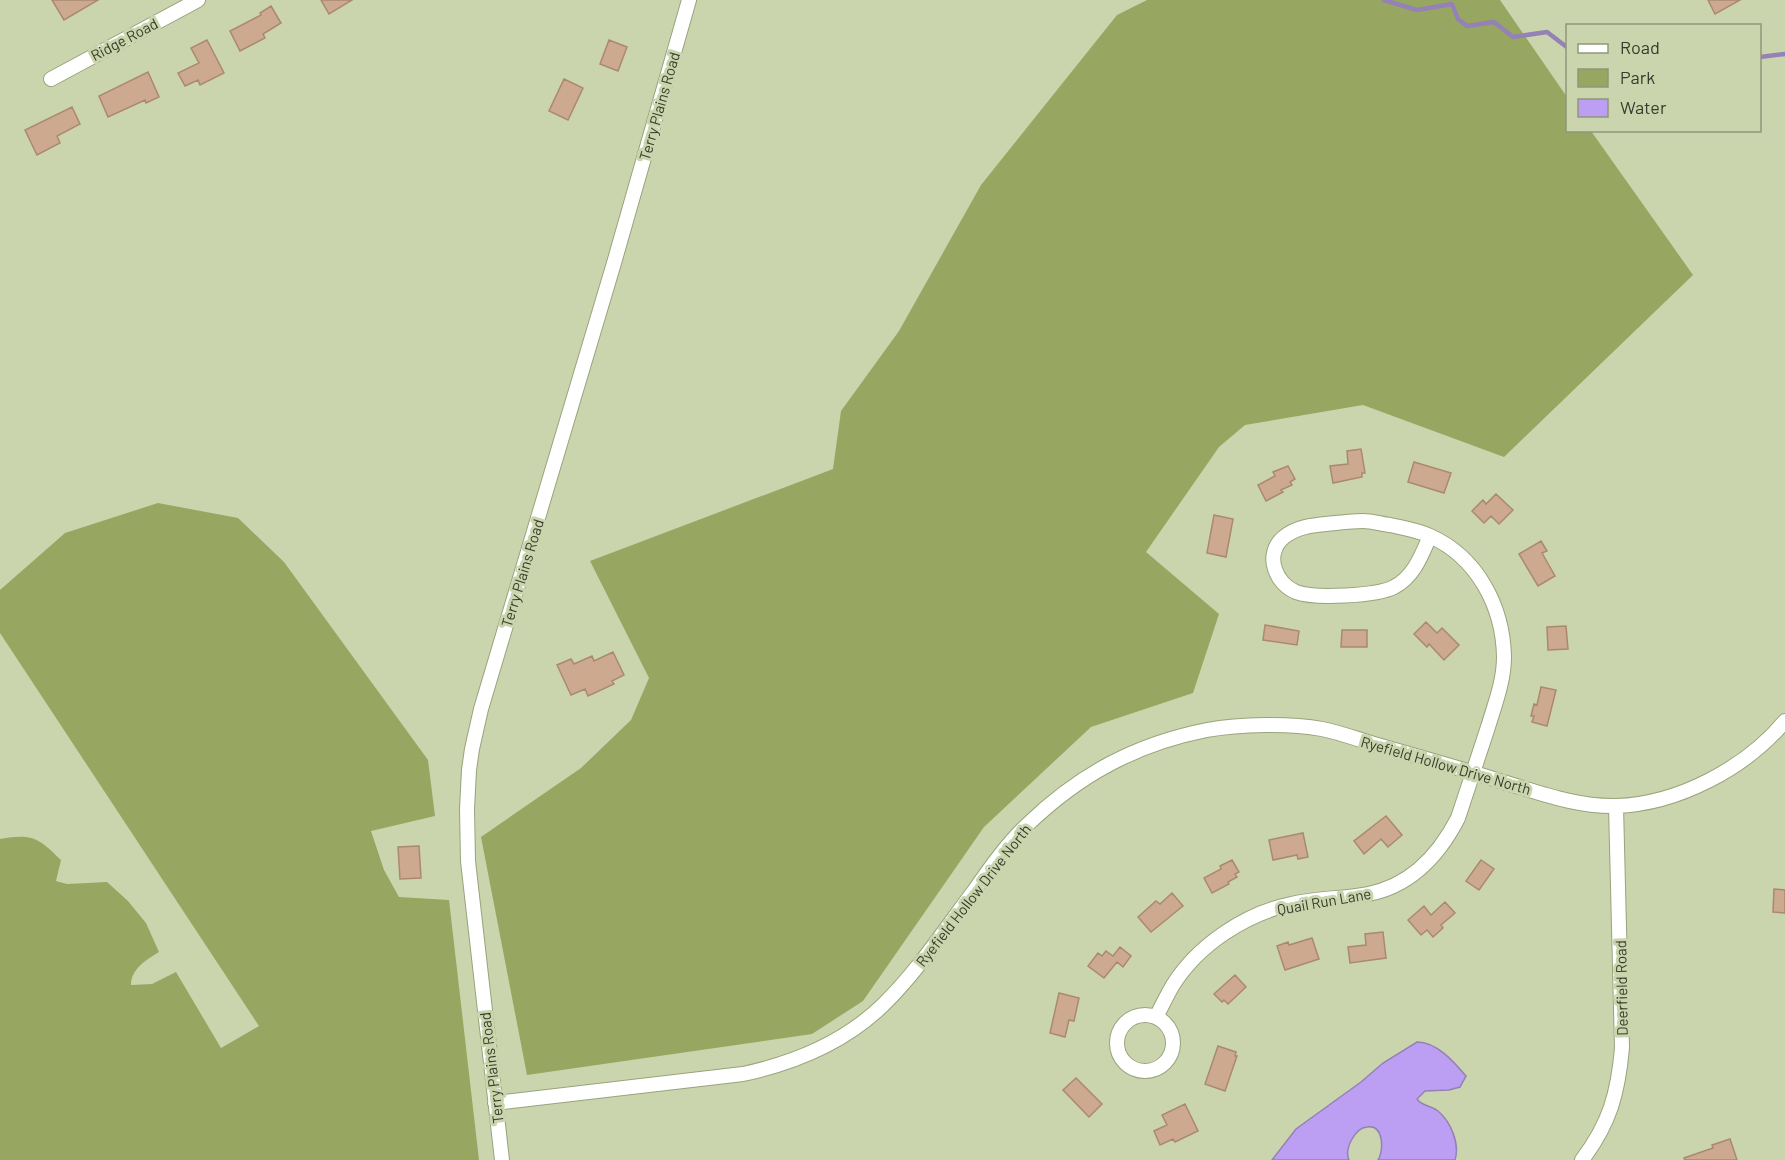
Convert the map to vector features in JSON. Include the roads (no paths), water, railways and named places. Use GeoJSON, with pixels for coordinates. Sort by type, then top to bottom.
{"type":"FeatureCollection","features":[{"type":"Feature","properties":{"kind":"street","name":"Ridge Road"},"geometry":{"type":"LineString","coordinates":[[51,79],[198,0]]}},
{"type":"Feature","properties":{"kind":"street","name":"Terry Plains Road"},"geometry":{"type":"LineString","coordinates":[[502,1160],[468,861],[467,809],[472,749],[484,698],[689,0]]}},
{"type":"Feature","properties":{"kind":"street","name":"Quail Run Lane"},"geometry":{"type":"LineString","coordinates":[[1156,1017],[1173,984],[1186,969],[1208,946],[1235,926],[1260,914],[1291,904],[1369,894],[1394,886],[1412,876],[1427,863],[1448,837],[1458,818],[1501,686],[1504,659],[1503,639],[1488,589],[1476,572],[1454,551],[1430,536],[1364,520],[1306,526],[1282,538],[1275,547],[1273,558],[1275,570],[1282,583],[1297,593],[1320,595],[1381,592],[1396,586],[1406,578],[1415,566],[1430,536]]}},
{"type":"Feature","properties":{"kind":"street","name":"Ryefield Hollow Drive North"},"geometry":{"type":"LineString","coordinates":[[495,1104],[743,1074],[770,1068],[813,1053],[856,1028],[882,1006],[908,978],[1025,827],[1069,788],[1130,752],[1168,739],[1210,729],[1255,725],[1321,729],[1569,802],[1616,806],[1653,801],[1723,774],[1771,737],[1785,721]]}},
{"type":"Feature","properties":{"kind":"street","name":"Deerfield Road"},"geometry":{"type":"LineString","coordinates":[[1582,1160],[1611,1112],[1619,1085],[1623,1048],[1616,806]]}},
{"type":"Feature","properties":{"kind":"street"},"geometry":{"type":"LineString","coordinates":[[1138,1016],[1156,1017],[1170,1029],[1173,1038],[1171,1056],[1158,1069],[1149,1072],[1131,1068],[1119,1053],[1118,1035],[1122,1027],[1138,1016]]}},
{"type":"Feature","properties":{"kind":"water"},"geometry":{"type":"Polygon","coordinates":[[[1417,1042],[1438,1049],[1466,1076],[1460,1087],[1425,1091],[1417,1099],[1438,1111],[1447,1121],[1455,1140],[1455,1160],[1378,1160],[1382,1145],[1380,1134],[1373,1127],[1367,1127],[1358,1131],[1349,1145],[1349,1160],[1272,1160],[1296,1129],[1361,1082],[1383,1063],[1417,1042]]]}},
{"type":"Feature","properties":{"kind":"waterway"},"geometry":{"type":"LineString","coordinates":[[1384,0],[1417,10],[1452,4],[1458,19],[1467,26],[1494,22],[1513,37],[1547,32],[1566,46]]}},
{"type":"Feature","properties":{"kind":"waterway"},"geometry":{"type":"LineString","coordinates":[[1761,57],[1785,54]]}}]}
